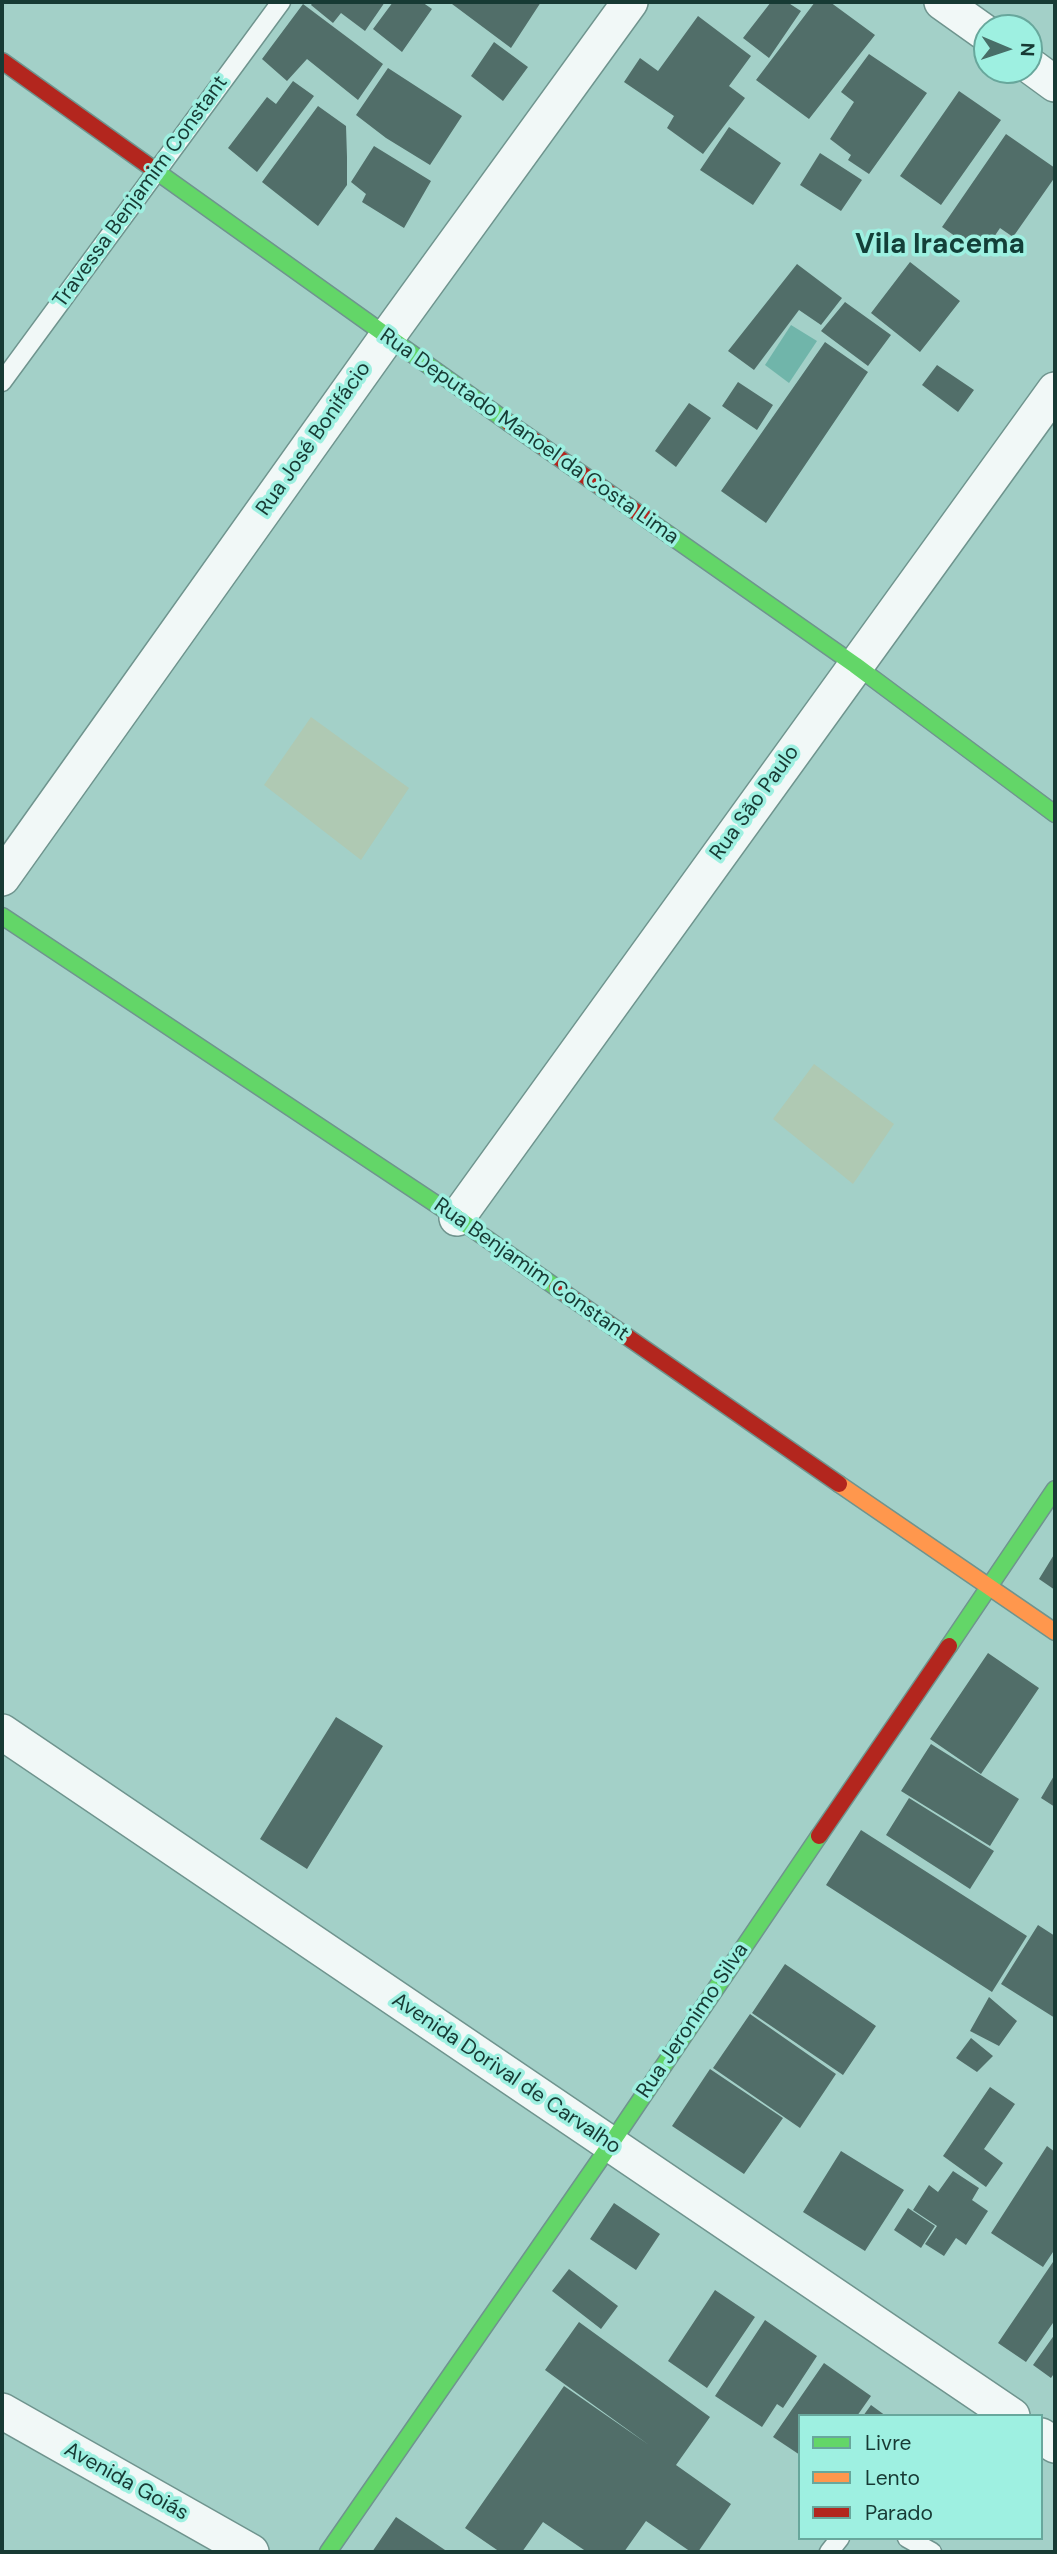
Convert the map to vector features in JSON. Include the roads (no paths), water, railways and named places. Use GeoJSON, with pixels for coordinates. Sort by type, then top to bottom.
{"type":"FeatureCollection","features":[{"type":"Feature","properties":{"kind":"street","name":"Rua José Bonifácio"},"geometry":{"type":"LineString","coordinates":[[2,878],[387,337],[631,2]]}},
{"type":"Feature","properties":{"kind":"street"},"geometry":{"type":"LineString","coordinates":[[942,2],[973,24]]}},
{"type":"Feature","properties":{"kind":"street","name":"Rua Deputado Manoel da Costa Lima"},"geometry":{"type":"LineString","coordinates":[[2,61],[387,337],[855,665],[1055,814]]}},
{"type":"Feature","properties":{"kind":"street","name":"Rua São Paulo"},"geometry":{"type":"LineString","coordinates":[[457,1218],[1055,390]]}},
{"type":"Feature","properties":{"kind":"street","name":"Rua Benjamim Constant"},"geometry":{"type":"LineString","coordinates":[[2,916],[457,1218],[1055,1632]]}},
{"type":"Feature","properties":{"kind":"street","name":"Rua Jeronimo Silva"},"geometry":{"type":"LineString","coordinates":[[328,2552],[610,2145],[1055,1489]]}},
{"type":"Feature","properties":{"kind":"street","name":"Avenida Dorival de Carvalho"},"geometry":{"type":"LineString","coordinates":[[2,1732],[1009,2414]]}},
{"type":"Feature","properties":{"kind":"street","name":"Avenida Goiás"},"geometry":{"type":"LineString","coordinates":[[2,2412],[251,2552]]}},
{"type":"Feature","properties":{"kind":"lane","name":"Travessa Benjamim Constant"},"geometry":{"type":"LineString","coordinates":[[2,382],[281,2]]}},
{"type":"Feature","properties":{"kind":"lane"},"geometry":{"type":"LineString","coordinates":[[910,2540],[932,2552]]}},
{"type":"Feature","properties":{"kind":"district","name":"Vila Iracema"},"geometry":{"type":"Point","coordinates":[940,246]}}]}
